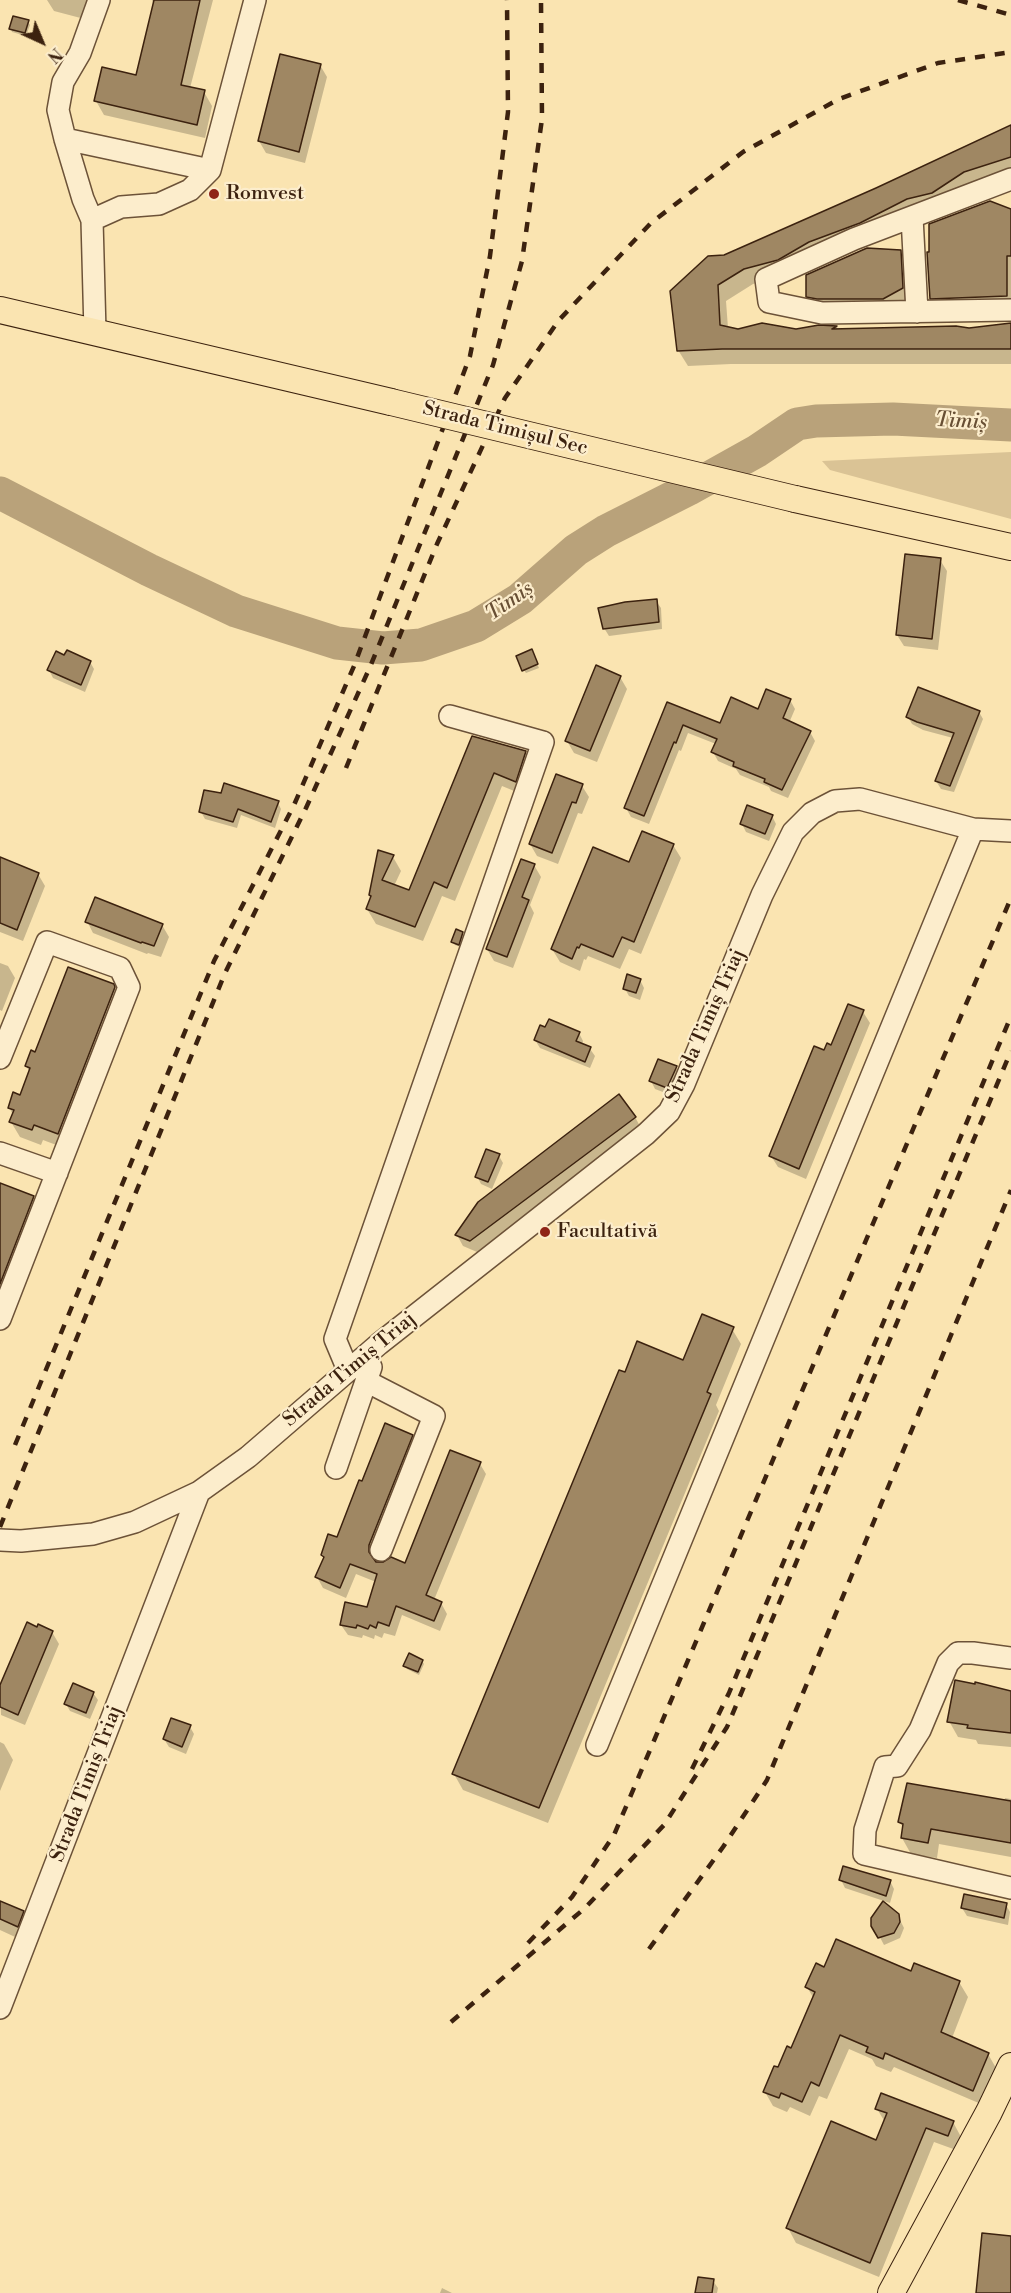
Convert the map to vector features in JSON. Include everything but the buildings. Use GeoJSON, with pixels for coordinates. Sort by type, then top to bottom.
{"type":"FeatureCollection","features":[{"type":"Feature","properties":{"kind":"main road","name":"Strada Timișul Sec"},"geometry":{"type":"LineString","coordinates":[[0,310],[795,499],[1011,547]]}},
{"type":"Feature","properties":{"kind":"main road"},"geometry":{"type":"LineString","coordinates":[[891,2293],[989,2112],[1011,2066]]}},
{"type":"Feature","properties":{"kind":"street"},"geometry":{"type":"LineString","coordinates":[[95,332],[92,220],[58,111],[63,82],[80,53],[99,0]]}},
{"type":"Feature","properties":{"kind":"street"},"geometry":{"type":"LineString","coordinates":[[92,220],[120,207],[159,204],[190,190],[210,170],[255,0]]}},
{"type":"Feature","properties":{"kind":"street"},"geometry":{"type":"LineString","coordinates":[[65,139],[210,170]]}},
{"type":"Feature","properties":{"kind":"street"},"geometry":{"type":"LineString","coordinates":[[1011,179],[854,239],[766,279],[769,302],[822,313],[1011,310]]}},
{"type":"Feature","properties":{"kind":"street"},"geometry":{"type":"LineString","coordinates":[[912,218],[918,312]]}},
{"type":"Feature","properties":{"kind":"street"},"geometry":{"type":"LineString","coordinates":[[348,1370],[335,1339],[543,742],[450,716]]}},
{"type":"Feature","properties":{"kind":"street","name":"Strada Timiș Triaj"},"geometry":{"type":"LineString","coordinates":[[0,1540],[21,1541],[93,1534],[135,1522],[199,1492],[248,1457],[379,1344],[627,1149],[669,1112],[684,1084],[762,895],[793,832],[812,813],[835,801],[860,799],[973,829],[1011,831]]}},
{"type":"Feature","properties":{"kind":"street"},"geometry":{"type":"LineString","coordinates":[[597,1744],[973,829]]}},
{"type":"Feature","properties":{"kind":"street"},"geometry":{"type":"LineString","coordinates":[[0,1058],[47,942],[120,968],[129,987],[0,1319]]}},
{"type":"Feature","properties":{"kind":"street"},"geometry":{"type":"LineString","coordinates":[[0,1153],[57,1173]]}},
{"type":"Feature","properties":{"kind":"street"},"geometry":{"type":"LineString","coordinates":[[336,1467],[379,1344]]}},
{"type":"Feature","properties":{"kind":"street"},"geometry":{"type":"LineString","coordinates":[[366,1381],[434,1416],[381,1550]]}},
{"type":"Feature","properties":{"kind":"street","name":"Strada Timiș Triaj"},"geometry":{"type":"LineString","coordinates":[[0,2008],[199,1492]]}},
{"type":"Feature","properties":{"kind":"street"},"geometry":{"type":"LineString","coordinates":[[1011,1658],[958,1653],[948,1663],[920,1730],[897,1766],[885,1767],[865,1830],[864,1854],[1011,1888]]}},
{"type":"Feature","properties":{"kind":"shaded area"},"geometry":{"type":"Polygon","coordinates":[[[1011,452],[1011,519],[830,470],[822,461],[1011,452]]]}},
{"type":"Feature","properties":{"kind":"waterway","name":"Timiș"},"geometry":{"type":"LineString","coordinates":[[0,493],[149,570],[236,611],[337,643],[383,648],[421,645],[476,626],[520,599],[576,550],[606,531],[757,451],[797,424],[816,421],[893,419],[1011,425]]}},
{"type":"Feature","properties":{"kind":"railway"},"geometry":{"type":"LineString","coordinates":[[15,1445],[214,961],[294,805],[354,666],[470,356],[490,256],[508,112],[507,0]]}},
{"type":"Feature","properties":{"kind":"railway"},"geometry":{"type":"LineString","coordinates":[[0,1527],[225,973],[306,808],[370,667],[493,365],[522,261],[542,119],[541,0]]}},
{"type":"Feature","properties":{"kind":"railway"},"geometry":{"type":"LineString","coordinates":[[958,0],[1011,15]]}},
{"type":"Feature","properties":{"kind":"railway"},"geometry":{"type":"LineString","coordinates":[[346,768],[437,544],[505,398],[559,320],[651,223],[743,152],[839,99],[938,63],[1011,52]]}},
{"type":"Feature","properties":{"kind":"railway"},"geometry":{"type":"LineString","coordinates":[[528,1943],[572,1897],[614,1835],[1011,898]]}},
{"type":"Feature","properties":{"kind":"railway"},"geometry":{"type":"LineString","coordinates":[[692,1769],[729,1693],[1011,1016]]}},
{"type":"Feature","properties":{"kind":"railway"},"geometry":{"type":"LineString","coordinates":[[451,2022],[585,1908],[664,1825],[727,1727],[1011,1051]]}},
{"type":"Feature","properties":{"kind":"railway"},"geometry":{"type":"LineString","coordinates":[[649,1949],[723,1847],[767,1780],[1011,1190]]}},
{"type":"Feature","properties":{"kind":"place","name":"Romvest"},"geometry":{"type":"Point","coordinates":[214,194]}},
{"type":"Feature","properties":{"kind":"place","name":"Facultativă"},"geometry":{"type":"Point","coordinates":[545,1232]}}]}
